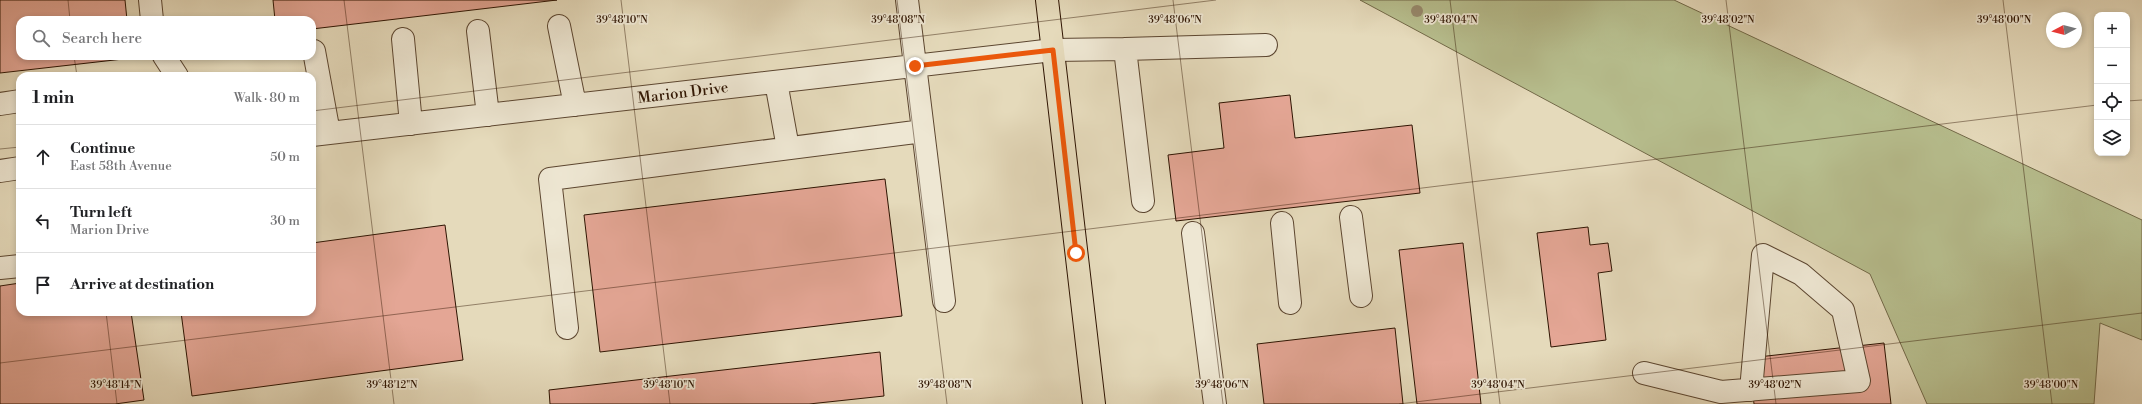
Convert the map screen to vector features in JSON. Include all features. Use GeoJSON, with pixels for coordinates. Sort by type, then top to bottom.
{"type":"FeatureCollection","features":[{"type":"Feature","properties":{"kind":"main road"},"geometry":{"type":"LineString","coordinates":[[1047,0],[1094,404]]}},
{"type":"Feature","properties":{"kind":"street"},"geometry":{"type":"LineString","coordinates":[[150,0],[152,16]]}},
{"type":"Feature","properties":{"kind":"street"},"geometry":{"type":"LineString","coordinates":[[907,0],[944,301]]}},
{"type":"Feature","properties":{"kind":"street"},"geometry":{"type":"LineString","coordinates":[[559,26],[575,105]]}},
{"type":"Feature","properties":{"kind":"street"},"geometry":{"type":"LineString","coordinates":[[478,31],[488,115]]}},
{"type":"Feature","properties":{"kind":"street"},"geometry":{"type":"LineString","coordinates":[[403,39],[411,124]]}},
{"type":"Feature","properties":{"kind":"street","name":"Marion Drive"},"geometry":{"type":"LineString","coordinates":[[320,134],[1053,50],[1266,45]]}},
{"type":"Feature","properties":{"kind":"street"},"geometry":{"type":"LineString","coordinates":[[1125,49],[1143,201]]}},
{"type":"Feature","properties":{"kind":"street"},"geometry":{"type":"LineString","coordinates":[[167,60],[174,72]]}},
{"type":"Feature","properties":{"kind":"street"},"geometry":{"type":"LineString","coordinates":[[315,60],[316,72]]}},
{"type":"Feature","properties":{"kind":"street"},"geometry":{"type":"LineString","coordinates":[[316,79],[320,134]]}},
{"type":"Feature","properties":{"kind":"street"},"geometry":{"type":"LineString","coordinates":[[776,82],[788,148]]}},
{"type":"Feature","properties":{"kind":"street"},"geometry":{"type":"LineString","coordinates":[[0,104],[16,102]]}},
{"type":"Feature","properties":{"kind":"street"},"geometry":{"type":"LineString","coordinates":[[567,328],[550,179],[923,131]]}},
{"type":"Feature","properties":{"kind":"street"},"geometry":{"type":"LineString","coordinates":[[0,171],[16,169]]}},
{"type":"Feature","properties":{"kind":"street"},"geometry":{"type":"LineString","coordinates":[[1351,217],[1361,296]]}},
{"type":"Feature","properties":{"kind":"street"},"geometry":{"type":"LineString","coordinates":[[1282,223],[1290,303]]}},
{"type":"Feature","properties":{"kind":"street"},"geometry":{"type":"LineString","coordinates":[[1193,232],[1215,404]]}},
{"type":"Feature","properties":{"kind":"street"},"geometry":{"type":"LineString","coordinates":[[1644,373],[1721,392],[1751,390],[1859,382],[1843,310],[1801,274],[1763,255],[1751,390]]}},
{"type":"Feature","properties":{"kind":"street"},"geometry":{"type":"LineString","coordinates":[[0,268],[16,266]]}},
{"type":"Feature","properties":{"kind":"green space"},"geometry":{"type":"Polygon","coordinates":[[[1360,0],[1674,0],[2142,220],[2142,340],[2100,323],[2094,404],[1927,404],[1870,274],[1360,0]]]}},
{"type":"Feature","properties":{"kind":"building"},"geometry":{"type":"Polygon","coordinates":[[[0,0],[125,0],[127,16],[16,16],[16,60],[114,60],[0,73],[0,0]]]}},
{"type":"Feature","properties":{"kind":"building"},"geometry":{"type":"Polygon","coordinates":[[[273,0],[557,0],[316,29],[316,16],[275,16],[273,0]]]}},
{"type":"Feature","properties":{"kind":"building"},"geometry":{"type":"Polygon","coordinates":[[[1290,95],[1295,138],[1412,125],[1420,193],[1176,221],[1168,155],[1224,148],[1219,103],[1290,95]]]}},
{"type":"Feature","properties":{"kind":"building"},"geometry":{"type":"Polygon","coordinates":[[[885,179],[902,316],[600,352],[584,215],[885,179]]]}},
{"type":"Feature","properties":{"kind":"building"},"geometry":{"type":"Polygon","coordinates":[[[445,225],[463,360],[192,396],[182,316],[316,316],[316,242],[445,225]]]}},
{"type":"Feature","properties":{"kind":"building"},"geometry":{"type":"Polygon","coordinates":[[[1588,227],[1590,245],[1608,243],[1612,271],[1598,273],[1606,340],[1551,347],[1537,233],[1588,227]]]}},
{"type":"Feature","properties":{"kind":"building"},"geometry":{"type":"Polygon","coordinates":[[[1463,243],[1481,404],[1417,404],[1399,250],[1463,243]]]}},
{"type":"Feature","properties":{"kind":"building"},"geometry":{"type":"Polygon","coordinates":[[[16,284],[16,316],[132,316],[144,400],[115,404],[0,404],[0,286],[16,284]]]}},
{"type":"Feature","properties":{"kind":"building"},"geometry":{"type":"Polygon","coordinates":[[[1395,328],[1403,404],[1264,404],[1257,344],[1395,328]]]}},
{"type":"Feature","properties":{"kind":"building"},"geometry":{"type":"Polygon","coordinates":[[[1884,343],[1891,404],[1754,404],[1749,358],[1884,343]]]}},
{"type":"Feature","properties":{"kind":"building"},"geometry":{"type":"Polygon","coordinates":[[[880,352],[884,396],[809,404],[550,404],[549,390],[880,352]]]}},
{"type":"Feature","properties":{"kind":"route"},"geometry":{"type":"LineString","coordinates":[[915,66],[1053,50],[1076,253]]}}]}
